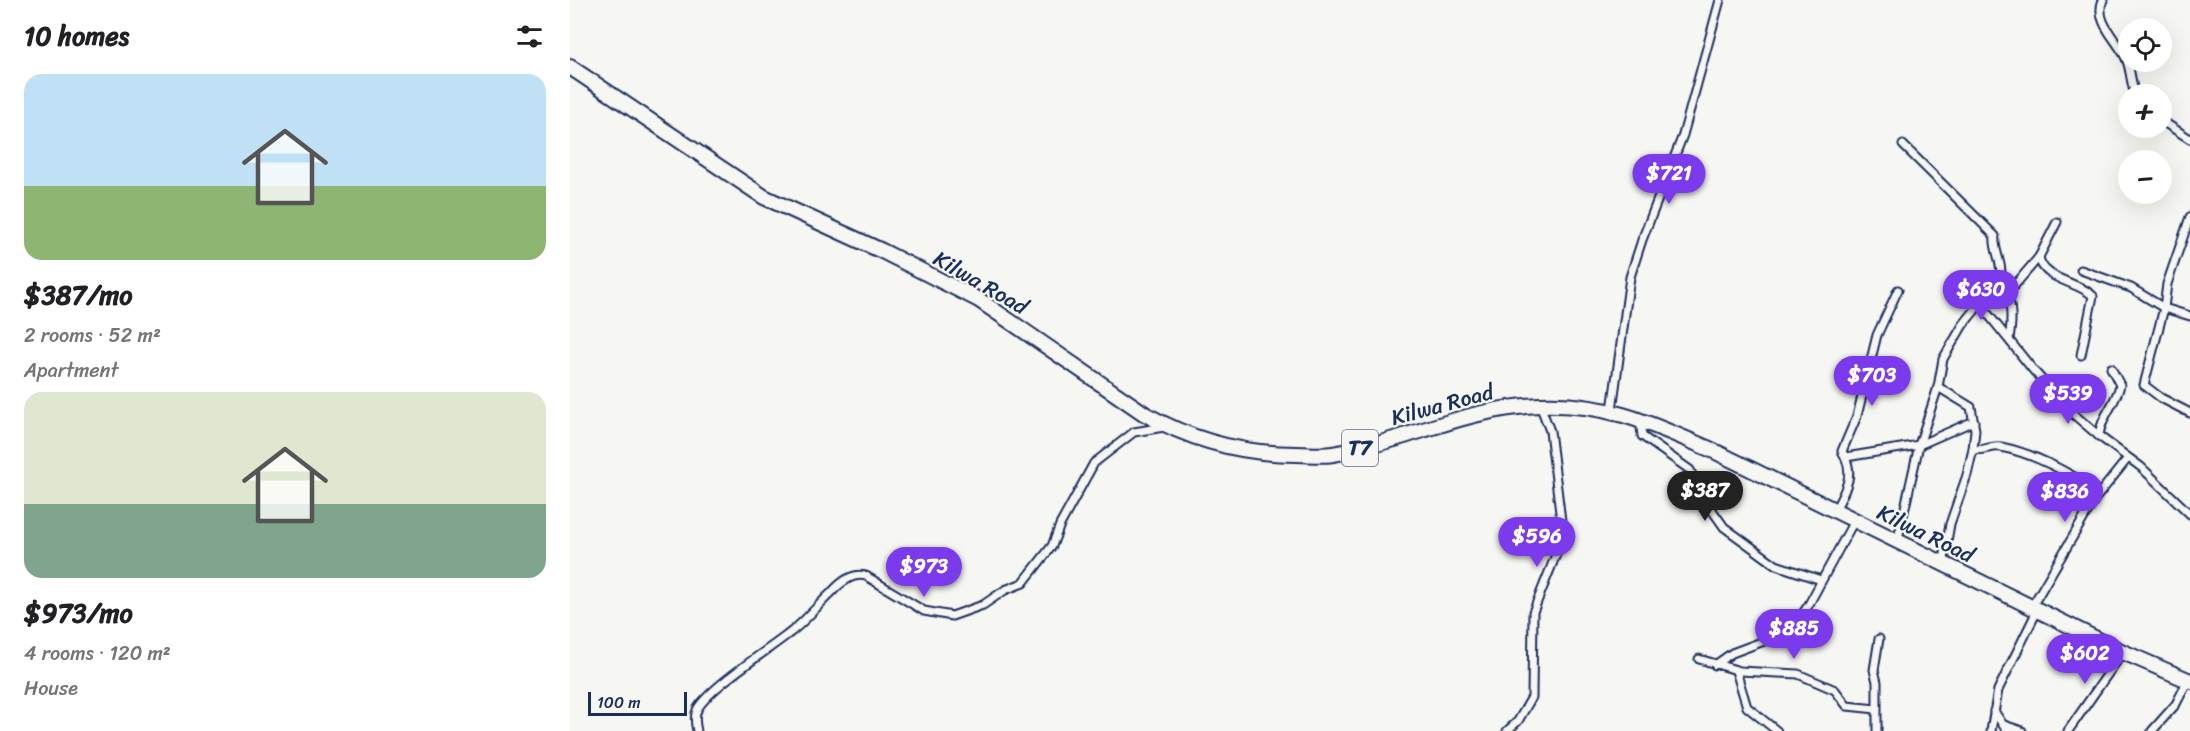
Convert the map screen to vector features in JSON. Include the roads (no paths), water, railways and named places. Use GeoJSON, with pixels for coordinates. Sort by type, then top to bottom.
{"type":"FeatureCollection","features":[{"type":"Feature","properties":{"kind":"highway","name":"Kilwa Road"},"geometry":{"type":"LineString","coordinates":[[570,68],[756,192],[963,291],[1167,426],[1226,448],[1264,454],[1331,454],[1370,445],[1480,412],[1540,405],[1576,405],[1612,410],[1640,419],[1714,451],[1943,565],[2123,652],[2189,681]]}},
{"type":"Feature","properties":{"kind":"street"},"geometry":{"type":"LineString","coordinates":[[1612,410],[1630,277],[1683,135],[1720,0]]}},
{"type":"Feature","properties":{"kind":"street"},"geometry":{"type":"LineString","coordinates":[[2103,0],[2100,6],[2101,16],[2127,60],[2133,84]]}},
{"type":"Feature","properties":{"kind":"street"},"geometry":{"type":"LineString","coordinates":[[2172,127],[2190,139]]}},
{"type":"Feature","properties":{"kind":"street"},"geometry":{"type":"LineString","coordinates":[[1898,543],[1919,445],[1946,354],[1979,303],[2000,279],[2001,271],[1994,249],[1995,236],[1903,145]]}},
{"type":"Feature","properties":{"kind":"street"},"geometry":{"type":"LineString","coordinates":[[2190,217],[2171,269],[2164,308],[2144,385],[2161,398],[2190,413]]}},
{"type":"Feature","properties":{"kind":"street"},"geometry":{"type":"LineString","coordinates":[[2008,293],[2039,257],[2057,222]]}},
{"type":"Feature","properties":{"kind":"street"},"geometry":{"type":"LineString","coordinates":[[2039,257],[2051,273],[2093,296],[2081,355]]}},
{"type":"Feature","properties":{"kind":"street"},"geometry":{"type":"LineString","coordinates":[[2081,270],[2131,288],[2164,308],[2190,316]]}},
{"type":"Feature","properties":{"kind":"street"},"geometry":{"type":"LineString","coordinates":[[2000,279],[2008,293],[2012,318],[2009,339]]}},
{"type":"Feature","properties":{"kind":"street"},"geometry":{"type":"LineString","coordinates":[[1834,512],[1849,476],[1850,467],[1842,451],[1857,416],[1877,335],[1898,290]]}},
{"type":"Feature","properties":{"kind":"street"},"geometry":{"type":"LineString","coordinates":[[1979,303],[2034,371],[2071,412],[2128,458],[2190,514]]}},
{"type":"Feature","properties":{"kind":"street"},"geometry":{"type":"LineString","coordinates":[[2099,436],[2100,424],[2119,392],[2120,385],[2111,368]]}},
{"type":"Feature","properties":{"kind":"street"},"geometry":{"type":"LineString","coordinates":[[1938,387],[1971,407],[1974,421],[1973,449],[1950,524],[1943,565]]}},
{"type":"Feature","properties":{"kind":"street"},"geometry":{"type":"LineString","coordinates":[[1507,731],[1518,721],[1532,697],[1533,612],[1563,537],[1550,431],[1540,405]]}},
{"type":"Feature","properties":{"kind":"street"},"geometry":{"type":"LineString","coordinates":[[1640,419],[1642,436],[1687,468],[1700,493],[1724,527],[1776,565],[1821,580]]}},
{"type":"Feature","properties":{"kind":"street"},"geometry":{"type":"LineString","coordinates":[[1846,457],[1919,445],[1974,421]]}},
{"type":"Feature","properties":{"kind":"street"},"geometry":{"type":"LineString","coordinates":[[697,731],[695,714],[703,702],[788,634],[814,612],[837,587],[852,577],[866,576],[915,607],[947,616],[973,610],[1005,590],[1023,583],[1054,543],[1060,525],[1094,463],[1134,432],[1167,426]]}},
{"type":"Feature","properties":{"kind":"street"},"geometry":{"type":"LineString","coordinates":[[1973,449],[1984,451],[1996,447],[2010,449],[2047,463],[2099,492]]}},
{"type":"Feature","properties":{"kind":"street"},"geometry":{"type":"LineString","coordinates":[[1991,731],[1998,690],[2034,609],[2099,492],[2128,458]]}},
{"type":"Feature","properties":{"kind":"street"},"geometry":{"type":"LineString","coordinates":[[1715,665],[1732,654],[1787,630],[1801,617],[1854,521]]}},
{"type":"Feature","properties":{"kind":"street"},"geometry":{"type":"LineString","coordinates":[[1877,731],[1877,682],[1874,670],[1879,639]]}},
{"type":"Feature","properties":{"kind":"street"},"geometry":{"type":"LineString","coordinates":[[2068,731],[2123,652]]}},
{"type":"Feature","properties":{"kind":"street"},"geometry":{"type":"LineString","coordinates":[[1699,659],[1736,671],[1797,674],[1835,690],[1847,706],[1876,709]]}},
{"type":"Feature","properties":{"kind":"street"},"geometry":{"type":"LineString","coordinates":[[1736,671],[1747,707],[1776,731]]}},
{"type":"Feature","properties":{"kind":"street"},"geometry":{"type":"LineString","coordinates":[[2152,731],[2176,704],[2189,681]]}},
{"type":"Feature","properties":{"kind":"street"},"geometry":{"type":"LineString","coordinates":[[1994,711],[2006,728],[2022,731]]}}]}
